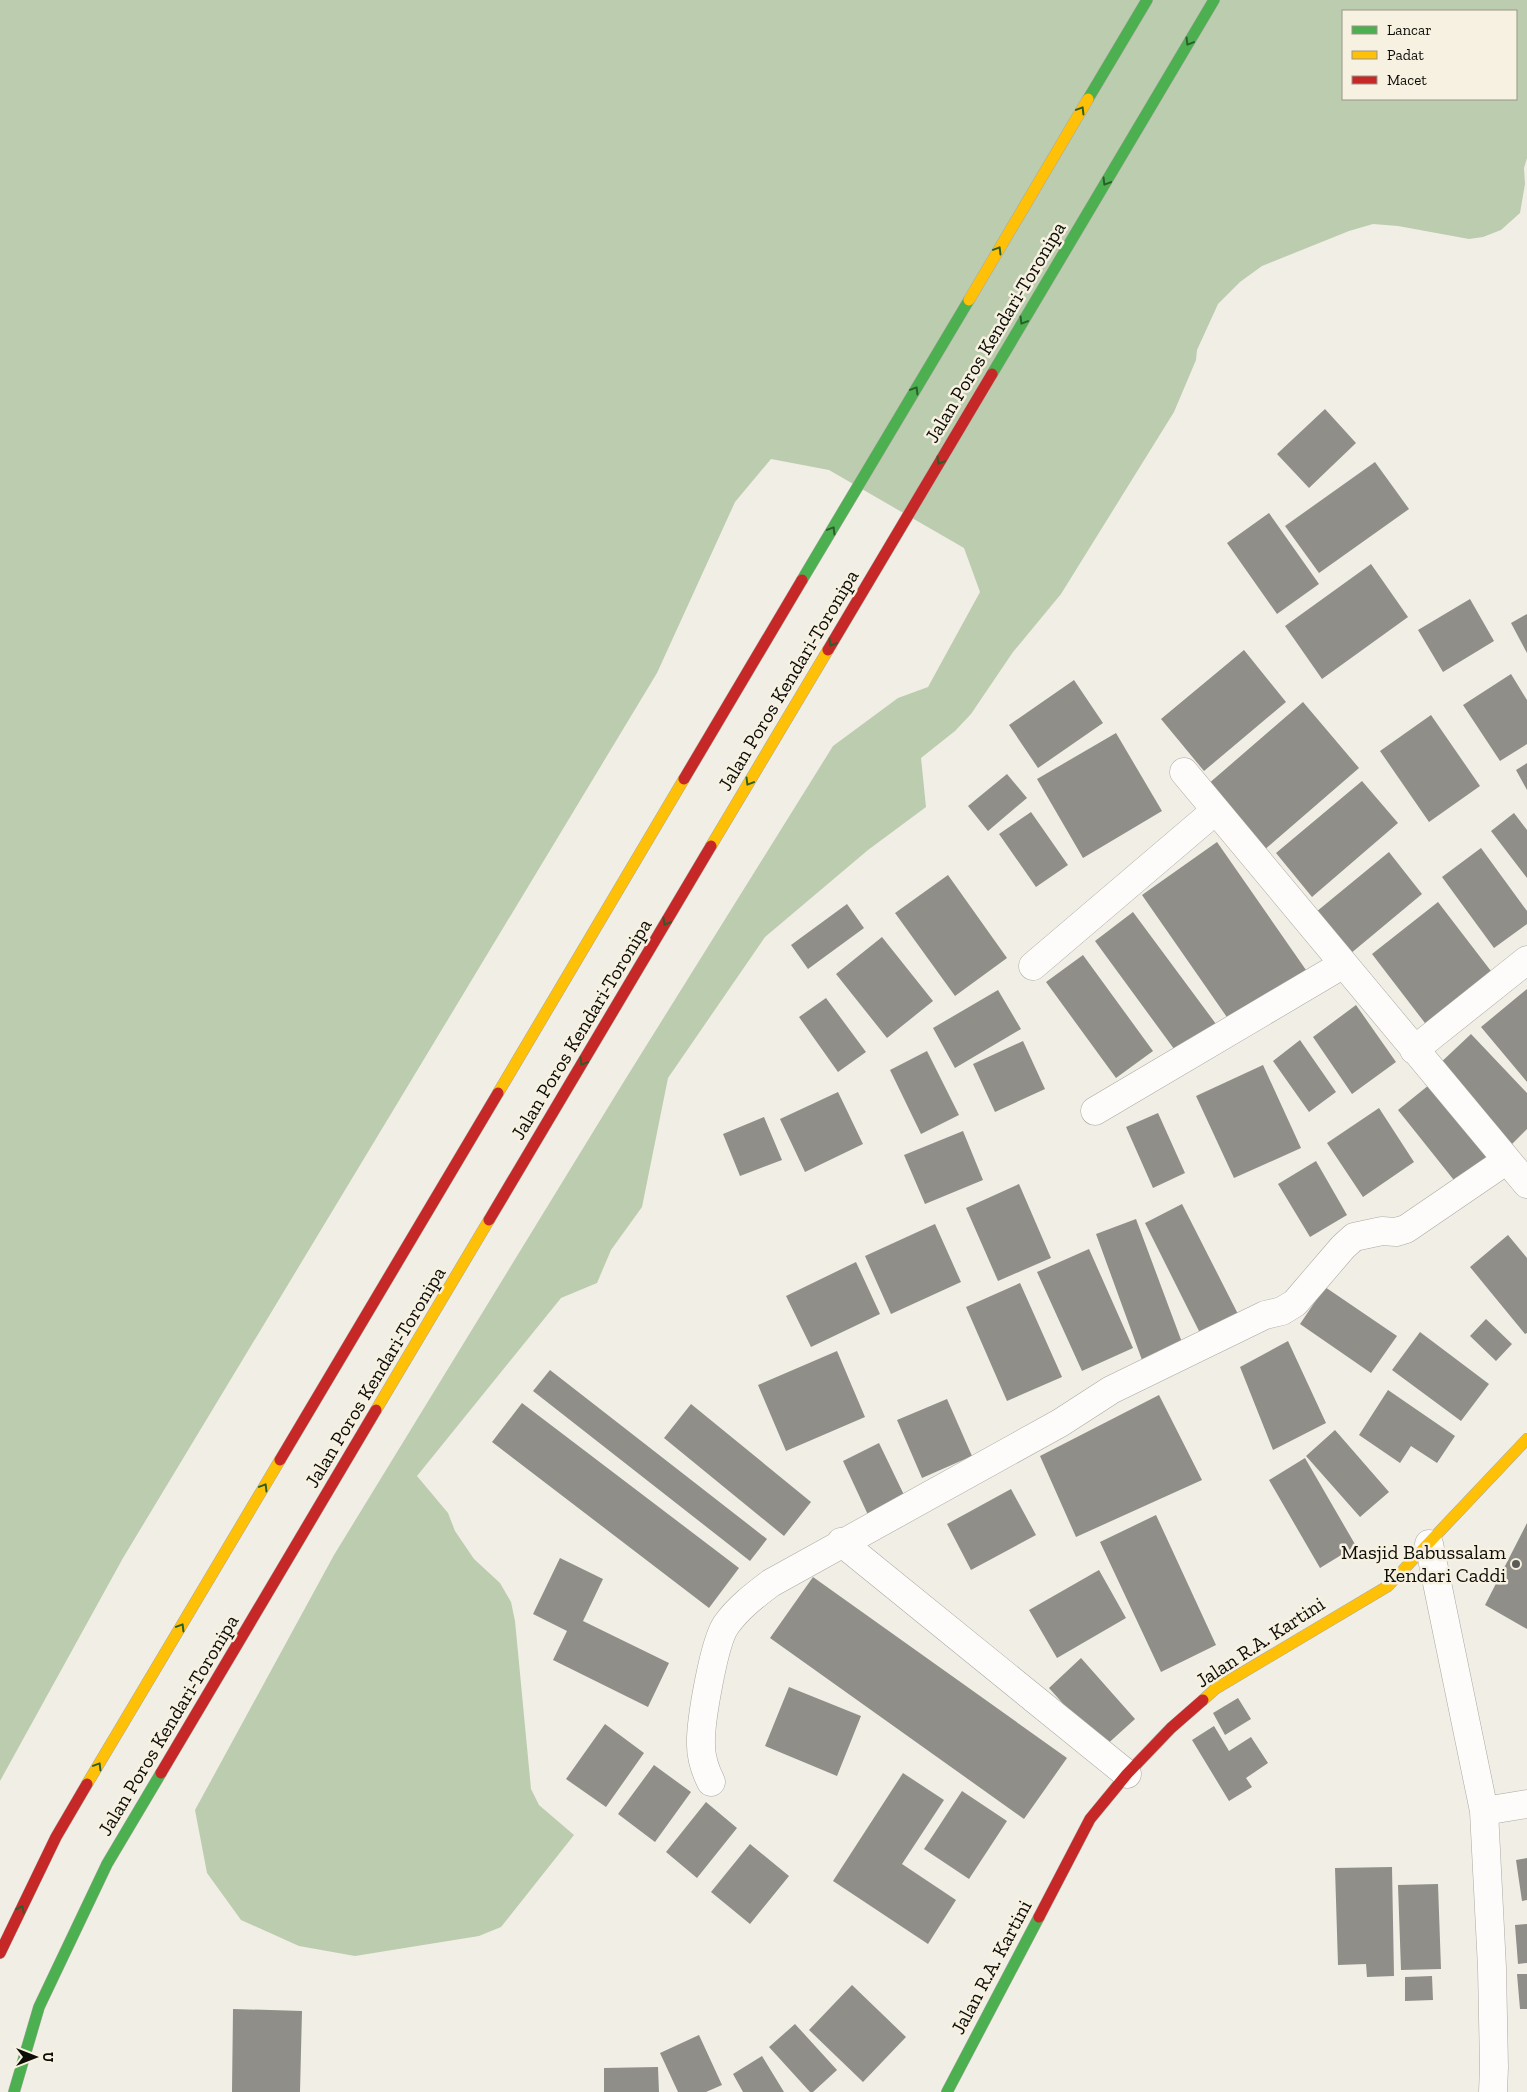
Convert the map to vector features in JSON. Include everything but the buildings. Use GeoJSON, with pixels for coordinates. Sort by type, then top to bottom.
{"type":"FeatureCollection","features":[{"type":"Feature","properties":{"kind":"main road","name":"Jalan Poros Kendari-Toronipa"},"geometry":{"type":"LineString","coordinates":[[0,1953],[56,1836],[1147,0]]}},
{"type":"Feature","properties":{"kind":"main road","name":"Jalan Poros Kendari-Toronipa"},"geometry":{"type":"LineString","coordinates":[[14,2092],[39,2007],[107,1864],[1214,0]]}},
{"type":"Feature","properties":{"kind":"main road","name":"Jalan R.A. Kartini"},"geometry":{"type":"LineString","coordinates":[[947,2092],[1090,1819],[1127,1774],[1171,1728],[1215,1690],[1388,1586],[1527,1439]]}},
{"type":"Feature","properties":{"kind":"street"},"geometry":{"type":"LineString","coordinates":[[1184,772],[1342,965],[1527,1184]]}},
{"type":"Feature","properties":{"kind":"street"},"geometry":{"type":"LineString","coordinates":[[1033,966],[1215,811]]}},
{"type":"Feature","properties":{"kind":"street"},"geometry":{"type":"LineString","coordinates":[[1414,1050],[1527,960]]}},
{"type":"Feature","properties":{"kind":"street"},"geometry":{"type":"LineString","coordinates":[[1095,1111],[1342,965]]}},
{"type":"Feature","properties":{"kind":"street"},"geometry":{"type":"LineString","coordinates":[[711,1782],[702,1763],[700,1744],[702,1718],[713,1660],[725,1626],[750,1599],[771,1583],[841,1542],[1060,1423],[1111,1390],[1265,1315],[1282,1311],[1295,1303],[1343,1247],[1354,1237],[1382,1231],[1396,1232],[1406,1229],[1507,1160]]}},
{"type":"Feature","properties":{"kind":"street"},"geometry":{"type":"LineString","coordinates":[[841,1542],[1127,1774]]}},
{"type":"Feature","properties":{"kind":"street"},"geometry":{"type":"LineString","coordinates":[[1429,1544],[1484,1811],[1492,1968],[1494,2067],[1492,2092]]}},
{"type":"Feature","properties":{"kind":"street"},"geometry":{"type":"LineString","coordinates":[[1484,1811],[1527,1804]]}},
{"type":"Feature","properties":{"kind":"shaded area"},"geometry":{"type":"Polygon","coordinates":[[[0,0],[1527,0],[1527,158],[1524,168],[1525,184],[1520,213],[1501,230],[1483,237],[1469,239],[1398,226],[1373,224],[1349,231],[1262,266],[1240,282],[1218,304],[1197,350],[1196,360],[1174,412],[1061,594],[1013,652],[971,714],[955,731],[921,758],[926,807],[868,850],[765,937],[668,1078],[642,1207],[611,1250],[597,1283],[561,1298],[417,1476],[448,1513],[455,1531],[474,1559],[500,1583],[511,1602],[515,1621],[531,1789],[539,1805],[574,1835],[501,1927],[479,1936],[355,1956],[299,1946],[241,1920],[207,1873],[195,1810],[334,1555],[623,1083],[833,746],[898,698],[928,687],[980,592],[964,548],[829,470],[771,459],[735,502],[657,673],[123,1558],[0,1781],[0,0]]]}},
{"type":"Feature","properties":{"kind":"traffic: fast"},"geometry":{"type":"LineString","coordinates":[[1088,99],[1147,0]]}},
{"type":"Feature","properties":{"kind":"traffic: fast"},"geometry":{"type":"LineString","coordinates":[[992,374],[1214,0]]}},
{"type":"Feature","properties":{"kind":"traffic: fast"},"geometry":{"type":"LineString","coordinates":[[802,580],[969,300]]}},
{"type":"Feature","properties":{"kind":"traffic: fast"},"geometry":{"type":"LineString","coordinates":[[14,2092],[39,2007],[107,1864],[161,1773]]}},
{"type":"Feature","properties":{"kind":"traffic: fast"},"geometry":{"type":"LineString","coordinates":[[947,2092],[1039,1917]]}},
{"type":"Feature","properties":{"kind":"traffic: slow"},"geometry":{"type":"LineString","coordinates":[[969,300],[1088,99]]}},
{"type":"Feature","properties":{"kind":"traffic: slow"},"geometry":{"type":"LineString","coordinates":[[711,846],[828,650]]}},
{"type":"Feature","properties":{"kind":"traffic: slow"},"geometry":{"type":"LineString","coordinates":[[498,1093],[684,779]]}},
{"type":"Feature","properties":{"kind":"traffic: slow"},"geometry":{"type":"LineString","coordinates":[[376,1410],[489,1220]]}},
{"type":"Feature","properties":{"kind":"traffic: slow"},"geometry":{"type":"LineString","coordinates":[[1203,1700],[1215,1689],[1388,1586],[1527,1439]]}},
{"type":"Feature","properties":{"kind":"traffic: slow"},"geometry":{"type":"LineString","coordinates":[[87,1784],[280,1460]]}},
{"type":"Feature","properties":{"kind":"traffic: jam"},"geometry":{"type":"LineString","coordinates":[[828,650],[992,374]]}},
{"type":"Feature","properties":{"kind":"traffic: jam"},"geometry":{"type":"LineString","coordinates":[[684,779],[802,580]]}},
{"type":"Feature","properties":{"kind":"traffic: jam"},"geometry":{"type":"LineString","coordinates":[[489,1220],[711,846]]}},
{"type":"Feature","properties":{"kind":"traffic: jam"},"geometry":{"type":"LineString","coordinates":[[280,1460],[498,1093]]}},
{"type":"Feature","properties":{"kind":"traffic: jam"},"geometry":{"type":"LineString","coordinates":[[161,1773],[376,1410]]}},
{"type":"Feature","properties":{"kind":"traffic: jam"},"geometry":{"type":"LineString","coordinates":[[1039,1917],[1090,1819],[1127,1774],[1171,1728],[1203,1700]]}},
{"type":"Feature","properties":{"kind":"traffic: jam"},"geometry":{"type":"LineString","coordinates":[[0,1953],[56,1837],[87,1784]]}},
{"type":"Feature","properties":{"kind":"place","name":"Masjid Babussalam Kendari Caddi"},"geometry":{"type":"Point","coordinates":[1516,1564]}}]}
